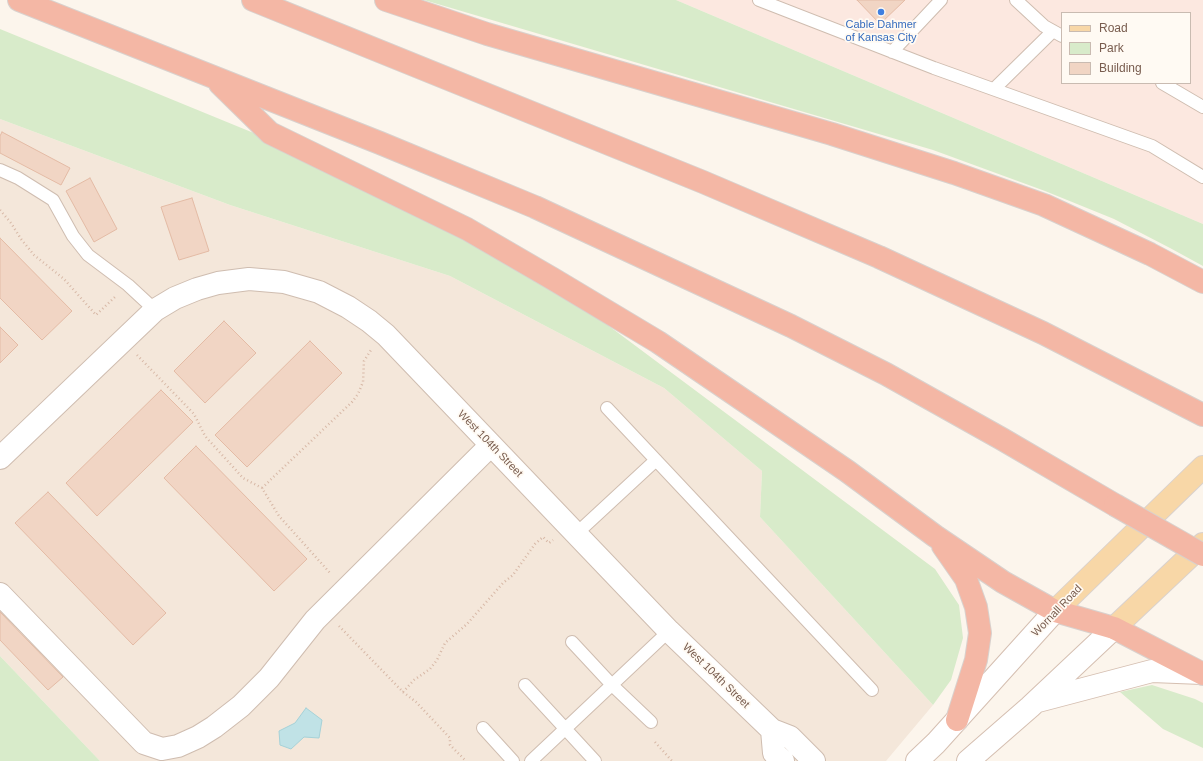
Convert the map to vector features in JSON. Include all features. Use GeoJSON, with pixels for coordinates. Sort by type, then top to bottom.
{"type":"FeatureCollection","features":[{"type":"Feature","properties":{"kind":"highway"},"geometry":{"type":"LineString","coordinates":[[19,0],[380,143],[535,207],[791,326],[886,374],[1203,555]]}},
{"type":"Feature","properties":{"kind":"highway"},"geometry":{"type":"LineString","coordinates":[[253,0],[703,182],[879,257],[1043,334],[1202,414]]}},
{"type":"Feature","properties":{"kind":"highway"},"geometry":{"type":"LineString","coordinates":[[386,0],[487,34],[832,134],[954,173],[1044,205],[1150,254],[1203,282]]}},
{"type":"Feature","properties":{"kind":"highway"},"geometry":{"type":"LineString","coordinates":[[214,78],[270,133],[467,229],[658,342],[847,471],[935,536],[1003,582],[1056,611],[1114,628],[1202,673]]}},
{"type":"Feature","properties":{"kind":"highway"},"geometry":{"type":"LineString","coordinates":[[935,536],[966,578],[976,607],[980,633],[976,660],[957,720]]}},
{"type":"Feature","properties":{"kind":"main road","name":"Wornall Road"},"geometry":{"type":"LineString","coordinates":[[1056,611],[1203,467]]}},
{"type":"Feature","properties":{"kind":"main road"},"geometry":{"type":"LineString","coordinates":[[1114,628],[1203,544]]}},
{"type":"Feature","properties":{"kind":"street","name":"West 104th Street"},"geometry":{"type":"LineString","coordinates":[[0,458],[155,310],[175,298],[196,289],[218,283],[249,279],[284,282],[319,292],[348,307],[386,335],[669,631],[772,730],[790,737],[814,761]]}},
{"type":"Feature","properties":{"kind":"street"},"geometry":{"type":"LineString","coordinates":[[0,594],[144,743],[162,749],[178,746],[198,738],[241,706],[269,678],[315,620],[491,445]]}},
{"type":"Feature","properties":{"kind":"street","name":"Wornall Road"},"geometry":{"type":"LineString","coordinates":[[917,761],[936,743],[1056,611]]}},
{"type":"Feature","properties":{"kind":"street"},"geometry":{"type":"LineString","coordinates":[[968,761],[1035,702],[1114,628]]}},
{"type":"Feature","properties":{"kind":"street"},"geometry":{"type":"LineString","coordinates":[[1035,702],[1152,671],[1202,673]]}},
{"type":"Feature","properties":{"kind":"street"},"geometry":{"type":"LineString","coordinates":[[772,730],[774,754],[783,761]]}},
{"type":"Feature","properties":{"kind":"lane"},"geometry":{"type":"LineString","coordinates":[[760,0],[934,68],[1152,146],[1203,177]]}},
{"type":"Feature","properties":{"kind":"lane"},"geometry":{"type":"LineString","coordinates":[[892,52],[941,0]]}},
{"type":"Feature","properties":{"kind":"lane"},"geometry":{"type":"LineString","coordinates":[[994,89],[1058,33],[1044,26],[1016,0]]}},
{"type":"Feature","properties":{"kind":"lane"},"geometry":{"type":"LineString","coordinates":[[1164,84],[1203,106]]}},
{"type":"Feature","properties":{"kind":"lane"},"geometry":{"type":"LineString","coordinates":[[0,170],[18,178],[53,200],[73,236],[88,255],[128,284],[155,310]]}},
{"type":"Feature","properties":{"kind":"lane"},"geometry":{"type":"LineString","coordinates":[[607,408],[872,690]]}},
{"type":"Feature","properties":{"kind":"lane"},"geometry":{"type":"LineString","coordinates":[[572,530],[656,460]]}},
{"type":"Feature","properties":{"kind":"lane"},"geometry":{"type":"LineString","coordinates":[[531,761],[669,631]]}},
{"type":"Feature","properties":{"kind":"lane"},"geometry":{"type":"LineString","coordinates":[[572,642],[612,685],[651,722]]}},
{"type":"Feature","properties":{"kind":"lane"},"geometry":{"type":"LineString","coordinates":[[525,685],[595,761]]}},
{"type":"Feature","properties":{"kind":"lane"},"geometry":{"type":"LineString","coordinates":[[483,728],[513,761]]}},
{"type":"Feature","properties":{"kind":"path"},"geometry":{"type":"LineString","coordinates":[[0,210],[34,255],[64,279],[96,315],[128,284]]}},
{"type":"Feature","properties":{"kind":"path"},"geometry":{"type":"LineString","coordinates":[[262,488],[352,402],[358,394],[363,382],[364,361],[367,355],[386,335]]}},
{"type":"Feature","properties":{"kind":"path"},"geometry":{"type":"LineString","coordinates":[[123,341],[194,414],[205,436],[243,478],[262,488],[279,516],[346,590]]}},
{"type":"Feature","properties":{"kind":"path"},"geometry":{"type":"LineString","coordinates":[[403,692],[414,680],[430,669],[446,644],[467,624],[503,583],[513,575],[535,544],[543,536],[549,543],[572,530]]}},
{"type":"Feature","properties":{"kind":"path"},"geometry":{"type":"LineString","coordinates":[[325,611],[403,692],[416,702],[450,738],[450,745],[466,761]]}},
{"type":"Feature","properties":{"kind":"path"},"geometry":{"type":"LineString","coordinates":[[654,742],[672,761]]}},
{"type":"Feature","properties":{"kind":"shaded area"},"geometry":{"type":"Polygon","coordinates":[[[676,0],[1203,0],[1203,224],[676,0]]]}},
{"type":"Feature","properties":{"kind":"shaded area"},"geometry":{"type":"Polygon","coordinates":[[[0,119],[230,205],[450,276],[664,388],[762,471],[760,517],[933,705],[886,761],[100,761],[0,656],[0,119]]]}},
{"type":"Feature","properties":{"kind":"green space"},"geometry":{"type":"Polygon","coordinates":[[[424,0],[676,0],[1203,224],[1203,266],[1114,219],[1045,191],[933,150],[424,0]]]}},
{"type":"Feature","properties":{"kind":"green space"},"geometry":{"type":"Polygon","coordinates":[[[0,29],[383,186],[574,300],[935,569],[959,605],[963,638],[951,680],[933,705],[760,517],[762,471],[664,388],[450,276],[230,205],[0,119],[0,29]]]}},
{"type":"Feature","properties":{"kind":"green space"},"geometry":{"type":"Polygon","coordinates":[[[0,656],[100,761],[0,761],[0,656]]]}},
{"type":"Feature","properties":{"kind":"green space"},"geometry":{"type":"Polygon","coordinates":[[[1152,685],[1203,703],[1203,748],[1163,729],[1120,692],[1152,685]]]}},
{"type":"Feature","properties":{"kind":"water"},"geometry":{"type":"Polygon","coordinates":[[[306,708],[322,720],[319,738],[304,737],[291,749],[280,745],[279,731],[295,723],[306,708]]]}},
{"type":"Feature","properties":{"kind":"building","name":"Cable Dahmer of Kansas City"},"geometry":{"type":"Polygon","coordinates":[[[857,0],[905,0],[880,24],[857,0]]]}},
{"type":"Feature","properties":{"kind":"building"},"geometry":{"type":"Polygon","coordinates":[[[2,132],[70,168],[61,185],[0,153],[0,136],[2,132]]]}},
{"type":"Feature","properties":{"kind":"building"},"geometry":{"type":"Polygon","coordinates":[[[90,178],[117,229],[94,242],[66,191],[90,178]]]}},
{"type":"Feature","properties":{"kind":"building"},"geometry":{"type":"Polygon","coordinates":[[[192,198],[209,251],[179,260],[161,207],[192,198]]]}},
{"type":"Feature","properties":{"kind":"building"},"geometry":{"type":"Polygon","coordinates":[[[0,238],[72,311],[42,340],[0,298],[0,238]]]}},
{"type":"Feature","properties":{"kind":"building"},"geometry":{"type":"Polygon","coordinates":[[[224,321],[256,353],[205,403],[174,371],[224,321]]]}},
{"type":"Feature","properties":{"kind":"building"},"geometry":{"type":"Polygon","coordinates":[[[0,327],[18,345],[0,363],[0,327]]]}},
{"type":"Feature","properties":{"kind":"building"},"geometry":{"type":"Polygon","coordinates":[[[310,341],[342,373],[247,467],[215,435],[310,341]]]}},
{"type":"Feature","properties":{"kind":"building"},"geometry":{"type":"Polygon","coordinates":[[[161,390],[193,422],[97,516],[66,483],[161,390]]]}},
{"type":"Feature","properties":{"kind":"building"},"geometry":{"type":"Polygon","coordinates":[[[196,446],[307,559],[274,591],[164,478],[196,446]]]}},
{"type":"Feature","properties":{"kind":"building"},"geometry":{"type":"Polygon","coordinates":[[[48,492],[166,613],[133,645],[15,523],[48,492]]]}},
{"type":"Feature","properties":{"kind":"building"},"geometry":{"type":"Polygon","coordinates":[[[0,612],[63,677],[48,690],[0,640],[0,612]]]}},
{"type":"Feature","properties":{"kind":"place","name":"Cable Dahmer of Kansas City"},"geometry":{"type":"Point","coordinates":[881,12]}}]}
